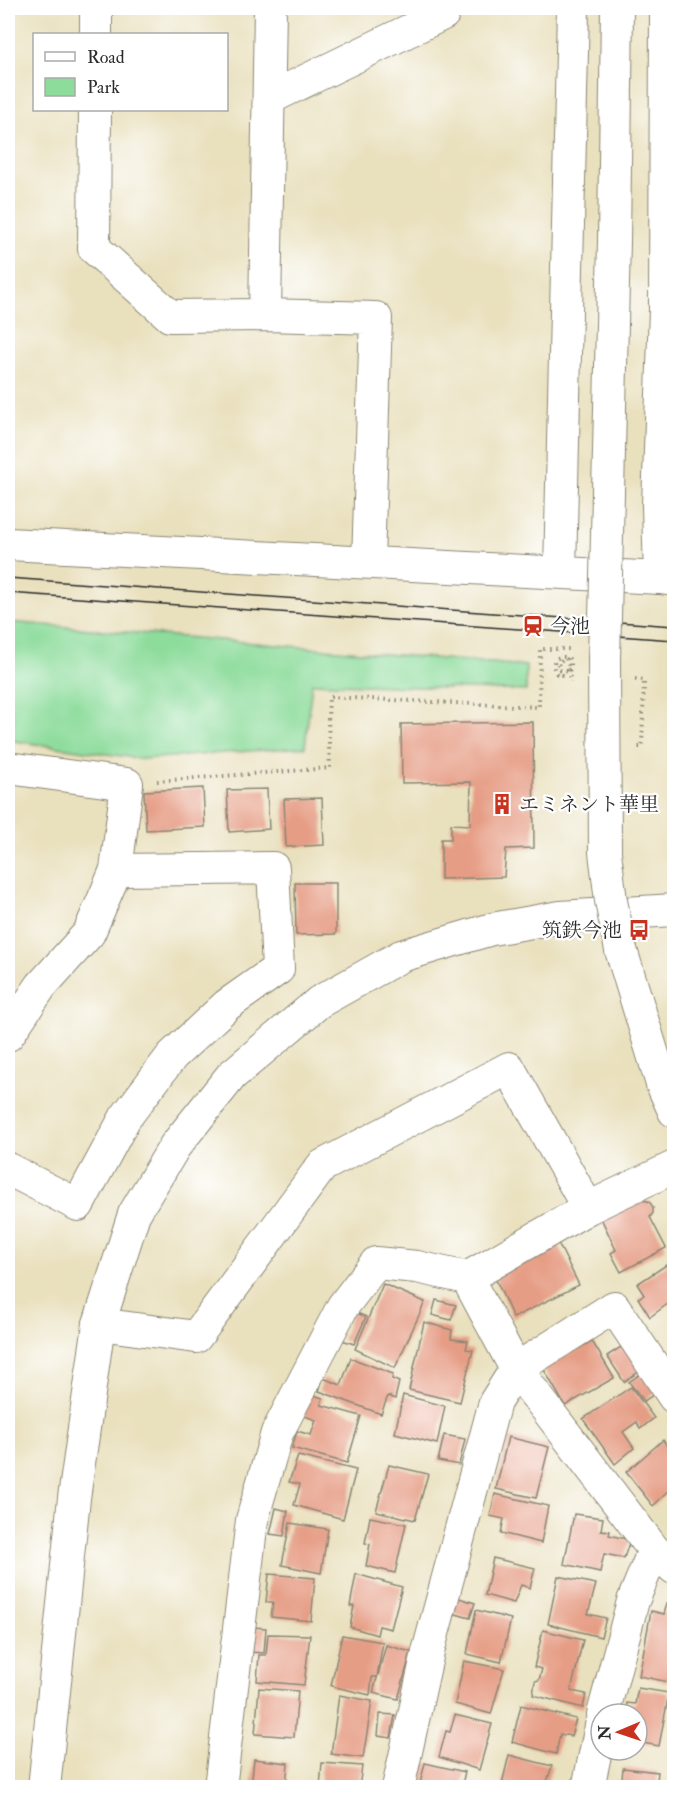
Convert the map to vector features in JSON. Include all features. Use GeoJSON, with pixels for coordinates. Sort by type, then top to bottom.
{"type":"FeatureCollection","features":[{"type":"Feature","properties":{"kind":"street"},"geometry":{"type":"LineString","coordinates":[[96,8],[96,33]]}},
{"type":"Feature","properties":{"kind":"street"},"geometry":{"type":"LineString","coordinates":[[265,315],[270,8]]}},
{"type":"Feature","properties":{"kind":"street"},"geometry":{"type":"LineString","coordinates":[[270,98],[443,14],[443,8]]}},
{"type":"Feature","properties":{"kind":"street"},"geometry":{"type":"LineString","coordinates":[[560,572],[573,8]]}},
{"type":"Feature","properties":{"kind":"street"},"geometry":{"type":"LineString","coordinates":[[617,8],[604,660],[604,852],[621,950],[670,1091]]}},
{"type":"Feature","properties":{"kind":"street"},"geometry":{"type":"LineString","coordinates":[[8,544],[667,579],[658,505],[665,319],[669,19]]}},
{"type":"Feature","properties":{"kind":"street"},"geometry":{"type":"LineString","coordinates":[[95,111],[94,248],[170,316],[265,315],[376,318],[368,562]]}},
{"type":"Feature","properties":{"kind":"street"},"geometry":{"type":"LineString","coordinates":[[8,768],[127,784],[116,870],[88,933],[41,986],[8,1035]]}},
{"type":"Feature","properties":{"kind":"street"},"geometry":{"type":"LineString","coordinates":[[8,1169],[78,1205],[125,1118],[172,1056],[227,1005],[278,969],[273,868],[116,870]]}},
{"type":"Feature","properties":{"kind":"street"},"geometry":{"type":"LineString","coordinates":[[44,1788],[74,1498],[99,1324],[134,1214],[175,1146],[232,1075],[320,1002],[401,956],[492,929],[560,917],[675,910]]}},
{"type":"Feature","properties":{"kind":"street"},"geometry":{"type":"LineString","coordinates":[[99,1324],[196,1337],[321,1166],[509,1068],[588,1208]]}},
{"type":"Feature","properties":{"kind":"street"},"geometry":{"type":"LineString","coordinates":[[220,1788],[252,1520],[277,1433],[343,1306],[376,1263],[417,1267],[467,1278],[588,1208],[675,1167]]}},
{"type":"Feature","properties":{"kind":"street"},"geometry":{"type":"LineString","coordinates":[[467,1278],[516,1369],[664,1559],[633,1601],[606,1702]]}},
{"type":"Feature","properties":{"kind":"street"},"geometry":{"type":"LineString","coordinates":[[398,1788],[428,1652],[495,1402],[516,1369],[614,1307],[675,1397]]}},
{"type":"Feature","properties":{"kind":"street"},"geometry":{"type":"LineString","coordinates":[[588,1788],[593,1762]]}},
{"type":"Feature","properties":{"kind":"path"},"geometry":{"type":"LineString","coordinates":[[127,784],[330,768],[329,697],[539,707],[540,649],[583,648]]}},
{"type":"Feature","properties":{"kind":"path"},"geometry":{"type":"LineString","coordinates":[[563,656],[568,657],[572,662],[571,668],[565,673],[557,674],[553,665],[555,659],[563,656]]}},
{"type":"Feature","properties":{"kind":"path"},"geometry":{"type":"LineString","coordinates":[[565,673],[558,666],[564,658],[569,666],[570,686]]}},
{"type":"Feature","properties":{"kind":"green space"},"geometry":{"type":"Polygon","coordinates":[[[8,622],[526,666],[526,691],[312,683],[305,747],[143,759],[8,740],[8,622]]]}},
{"type":"Feature","properties":{"kind":"building","name":"エミネント華里"},"geometry":{"type":"Polygon","coordinates":[[[533,722],[534,848],[506,849],[504,877],[441,879],[441,839],[451,839],[451,824],[470,825],[471,782],[402,783],[401,724],[533,722]]]}},
{"type":"Feature","properties":{"kind":"building"},"geometry":{"type":"Polygon","coordinates":[[[203,788],[205,827],[146,830],[144,791],[203,788]]]}},
{"type":"Feature","properties":{"kind":"building"},"geometry":{"type":"Polygon","coordinates":[[[267,789],[269,829],[229,832],[227,790],[267,789]]]}},
{"type":"Feature","properties":{"kind":"building"},"geometry":{"type":"Polygon","coordinates":[[[322,798],[324,845],[286,847],[284,799],[322,798]]]}},
{"type":"Feature","properties":{"kind":"building"},"geometry":{"type":"Polygon","coordinates":[[[295,883],[336,883],[336,934],[296,935],[295,883]]]}},
{"type":"Feature","properties":{"kind":"building"},"geometry":{"type":"Polygon","coordinates":[[[639,1200],[648,1201],[651,1204],[653,1213],[650,1217],[666,1248],[621,1272],[611,1253],[616,1250],[601,1218],[639,1200]]]}},
{"type":"Feature","properties":{"kind":"building"},"geometry":{"type":"Polygon","coordinates":[[[556,1239],[579,1285],[513,1318],[492,1271],[556,1239]]]}},
{"type":"Feature","properties":{"kind":"building"},"geometry":{"type":"Polygon","coordinates":[[[674,1260],[674,1312],[669,1303],[650,1317],[638,1298],[644,1295],[637,1284],[674,1260]]]}},
{"type":"Feature","properties":{"kind":"building"},"geometry":{"type":"Polygon","coordinates":[[[383,1284],[425,1302],[395,1368],[355,1349],[383,1284]]]}},
{"type":"Feature","properties":{"kind":"building"},"geometry":{"type":"Polygon","coordinates":[[[436,1300],[456,1305],[451,1320],[432,1315],[436,1300]]]}},
{"type":"Feature","properties":{"kind":"building"},"geometry":{"type":"Polygon","coordinates":[[[352,1311],[366,1317],[354,1344],[342,1340],[352,1311]]]}},
{"type":"Feature","properties":{"kind":"building"},"geometry":{"type":"Polygon","coordinates":[[[424,1322],[452,1330],[451,1339],[468,1341],[466,1349],[473,1350],[460,1402],[409,1390],[424,1322]]]}},
{"type":"Feature","properties":{"kind":"building"},"geometry":{"type":"Polygon","coordinates":[[[592,1341],[614,1378],[565,1406],[543,1368],[592,1341]]]}},
{"type":"Feature","properties":{"kind":"building"},"geometry":{"type":"Polygon","coordinates":[[[627,1343],[644,1368],[624,1382],[607,1356],[627,1343]]]}},
{"type":"Feature","properties":{"kind":"building"},"geometry":{"type":"Polygon","coordinates":[[[351,1358],[393,1374],[392,1379],[399,1382],[395,1399],[388,1396],[381,1414],[319,1391],[323,1378],[341,1385],[351,1358]]]}},
{"type":"Feature","properties":{"kind":"building"},"geometry":{"type":"Polygon","coordinates":[[[645,1371],[659,1391],[644,1401],[629,1382],[645,1371]]]}},
{"type":"Feature","properties":{"kind":"building"},"geometry":{"type":"Polygon","coordinates":[[[631,1387],[654,1418],[640,1429],[637,1422],[623,1432],[634,1448],[615,1464],[583,1419],[631,1387]]]}},
{"type":"Feature","properties":{"kind":"building"},"geometry":{"type":"Polygon","coordinates":[[[307,1393],[323,1398],[321,1405],[361,1416],[347,1463],[292,1448],[297,1431],[311,1435],[316,1420],[299,1414],[307,1393]]]}},
{"type":"Feature","properties":{"kind":"building"},"geometry":{"type":"Polygon","coordinates":[[[403,1395],[445,1406],[437,1444],[395,1433],[403,1395]]]}},
{"type":"Feature","properties":{"kind":"building"},"geometry":{"type":"Polygon","coordinates":[[[444,1435],[465,1439],[459,1465],[438,1461],[444,1435]]]}},
{"type":"Feature","properties":{"kind":"building"},"geometry":{"type":"Polygon","coordinates":[[[508,1437],[549,1447],[536,1498],[496,1489],[508,1437]]]}},
{"type":"Feature","properties":{"kind":"building"},"geometry":{"type":"Polygon","coordinates":[[[663,1440],[674,1455],[674,1486],[653,1506],[626,1472],[663,1440]]]}},
{"type":"Feature","properties":{"kind":"building"},"geometry":{"type":"Polygon","coordinates":[[[298,1456],[356,1470],[343,1519],[294,1505],[300,1484],[289,1482],[298,1456]]]}},
{"type":"Feature","properties":{"kind":"building"},"geometry":{"type":"Polygon","coordinates":[[[389,1465],[428,1474],[415,1520],[376,1511],[389,1465]]]}},
{"type":"Feature","properties":{"kind":"building"},"geometry":{"type":"Polygon","coordinates":[[[495,1494],[548,1506],[541,1543],[501,1533],[504,1519],[490,1516],[495,1494]]]}},
{"type":"Feature","properties":{"kind":"building"},"geometry":{"type":"Polygon","coordinates":[[[276,1508],[288,1511],[284,1536],[270,1534],[276,1508]]]}},
{"type":"Feature","properties":{"kind":"building"},"geometry":{"type":"Polygon","coordinates":[[[574,1514],[603,1518],[601,1530],[610,1531],[609,1535],[630,1540],[624,1558],[604,1554],[600,1572],[564,1564],[574,1514]]]}},
{"type":"Feature","properties":{"kind":"building"},"geometry":{"type":"Polygon","coordinates":[[[370,1517],[406,1524],[395,1573],[366,1566],[370,1544],[365,1543],[370,1517]]]}},
{"type":"Feature","properties":{"kind":"building"},"geometry":{"type":"Polygon","coordinates":[[[290,1523],[328,1529],[321,1573],[282,1565],[290,1523]]]}},
{"type":"Feature","properties":{"kind":"building"},"geometry":{"type":"Polygon","coordinates":[[[493,1558],[535,1568],[530,1588],[521,1585],[514,1603],[485,1595],[493,1558]]]}},
{"type":"Feature","properties":{"kind":"building"},"geometry":{"type":"Polygon","coordinates":[[[269,1574],[315,1578],[311,1621],[271,1617],[273,1602],[266,1602],[269,1574]]]}},
{"type":"Feature","properties":{"kind":"building"},"geometry":{"type":"Polygon","coordinates":[[[356,1574],[402,1587],[391,1629],[379,1626],[377,1635],[350,1627],[354,1606],[350,1606],[356,1574]]]}},
{"type":"Feature","properties":{"kind":"building"},"geometry":{"type":"Polygon","coordinates":[[[558,1576],[596,1584],[588,1614],[606,1618],[601,1637],[548,1624],[558,1576]]]}},
{"type":"Feature","properties":{"kind":"building"},"geometry":{"type":"Polygon","coordinates":[[[456,1597],[475,1603],[470,1618],[452,1613],[456,1597]]]}},
{"type":"Feature","properties":{"kind":"building"},"geometry":{"type":"Polygon","coordinates":[[[667,1603],[674,1606],[674,1683],[639,1676],[651,1611],[664,1614],[667,1603]]]}},
{"type":"Feature","properties":{"kind":"building"},"geometry":{"type":"Polygon","coordinates":[[[476,1610],[511,1619],[501,1662],[467,1654],[476,1610]]]}},
{"type":"Feature","properties":{"kind":"building"},"geometry":{"type":"Polygon","coordinates":[[[252,1627],[266,1628],[264,1653],[250,1652],[252,1627]]]}},
{"type":"Feature","properties":{"kind":"building"},"geometry":{"type":"Polygon","coordinates":[[[543,1630],[583,1640],[571,1691],[586,1694],[583,1708],[533,1695],[535,1681],[539,1680],[542,1669],[534,1667],[543,1630]]]}},
{"type":"Feature","properties":{"kind":"building"},"geometry":{"type":"Polygon","coordinates":[[[268,1634],[310,1635],[304,1685],[257,1681],[259,1655],[266,1655],[268,1634]]]}},
{"type":"Feature","properties":{"kind":"building"},"geometry":{"type":"Polygon","coordinates":[[[342,1635],[383,1642],[377,1677],[372,1677],[370,1695],[331,1686],[342,1635]]]}},
{"type":"Feature","properties":{"kind":"building"},"geometry":{"type":"Polygon","coordinates":[[[386,1645],[411,1652],[398,1699],[373,1693],[386,1645]]]}},
{"type":"Feature","properties":{"kind":"building"},"geometry":{"type":"Polygon","coordinates":[[[464,1661],[504,1669],[491,1714],[455,1704],[464,1661]]]}},
{"type":"Feature","properties":{"kind":"building"},"geometry":{"type":"Polygon","coordinates":[[[259,1688],[298,1691],[294,1737],[255,1734],[259,1688]]]}},
{"type":"Feature","properties":{"kind":"building"},"geometry":{"type":"Polygon","coordinates":[[[638,1688],[669,1693],[659,1746],[649,1744],[649,1702],[635,1702],[638,1688]]]}},
{"type":"Feature","properties":{"kind":"building"},"geometry":{"type":"Polygon","coordinates":[[[339,1695],[372,1701],[363,1758],[331,1754],[339,1695]]]}},
{"type":"Feature","properties":{"kind":"building"},"geometry":{"type":"Polygon","coordinates":[[[521,1705],[576,1719],[571,1736],[560,1734],[556,1754],[512,1742],[521,1705]]]}},
{"type":"Feature","properties":{"kind":"building"},"geometry":{"type":"Polygon","coordinates":[[[380,1714],[395,1715],[391,1738],[378,1736],[380,1714]]]}},
{"type":"Feature","properties":{"kind":"building"},"geometry":{"type":"Polygon","coordinates":[[[455,1715],[492,1724],[479,1770],[439,1757],[446,1731],[450,1732],[455,1715]]]}},
{"type":"Feature","properties":{"kind":"building"},"geometry":{"type":"Polygon","coordinates":[[[509,1755],[552,1766],[545,1788],[501,1788],[509,1755]]]}},
{"type":"Feature","properties":{"kind":"building"},"geometry":{"type":"Polygon","coordinates":[[[254,1759],[288,1763],[286,1788],[251,1788],[254,1759]]]}},
{"type":"Feature","properties":{"kind":"building"},"geometry":{"type":"Polygon","coordinates":[[[322,1763],[362,1766],[359,1788],[320,1788],[322,1763]]]}},
{"type":"Feature","properties":{"kind":"building"},"geometry":{"type":"Polygon","coordinates":[[[425,1763],[465,1772],[461,1788],[419,1788],[425,1763]]]}},
{"type":"Feature","properties":{"kind":"building"},"geometry":{"type":"Polygon","coordinates":[[[623,1768],[658,1772],[656,1788],[621,1788],[623,1768]]]}},
{"type":"Feature","properties":{"kind":"tram line"},"geometry":{"type":"LineString","coordinates":[[8,578],[674,626]]}},
{"type":"Feature","properties":{"kind":"tram line"},"geometry":{"type":"LineString","coordinates":[[8,593],[674,640]]}},
{"type":"Feature","properties":{"kind":"place","name":"今池"},"geometry":{"type":"Point","coordinates":[533,626]}},
{"type":"Feature","properties":{"kind":"place","name":"エミネント華里"},"geometry":{"type":"Point","coordinates":[502,804]}},
{"type":"Feature","properties":{"kind":"place","name":"筑鉄今池"},"geometry":{"type":"Point","coordinates":[639,930]}}]}
